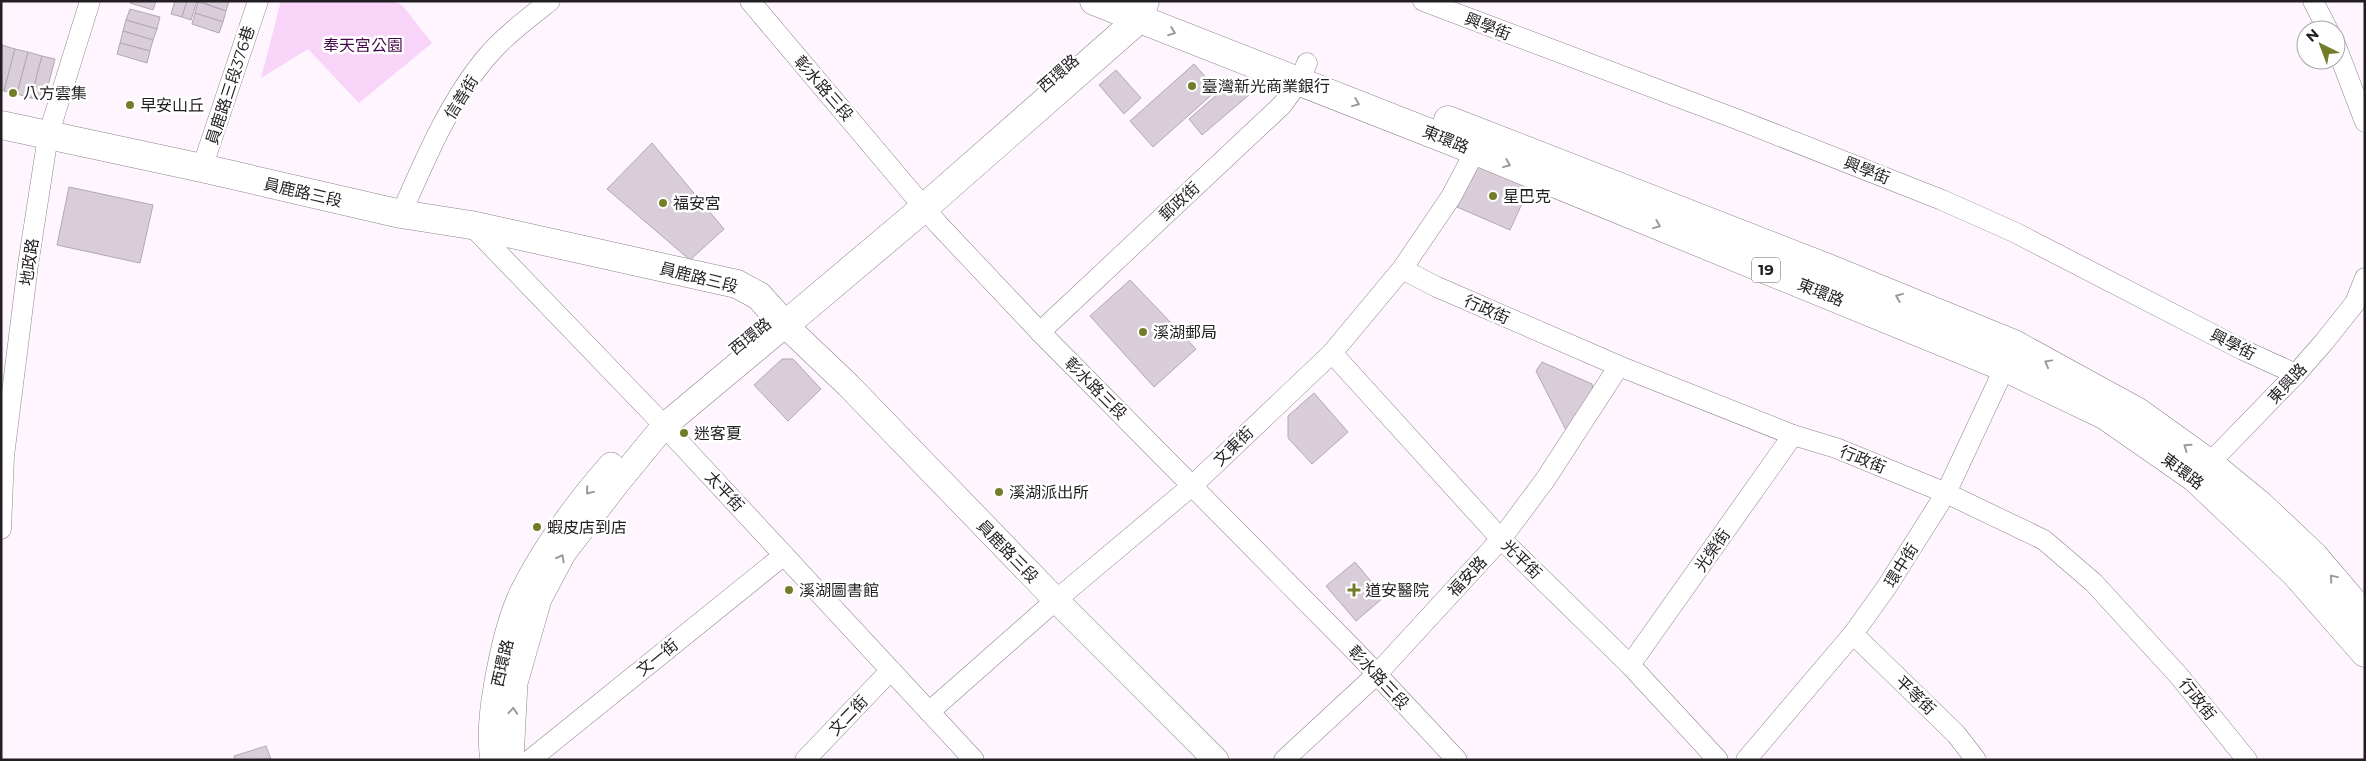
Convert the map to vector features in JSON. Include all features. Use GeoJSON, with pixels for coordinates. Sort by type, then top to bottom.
{"type":"FeatureCollection","features":[{"type":"Feature","properties":{"kind":"main road","name":"東環路"},"geometry":{"type":"LineString","coordinates":[[1094,1],[1140,7],[1480,143],[1828,268],[2010,356],[2138,412],[2202,470],[2365,653]]}},
{"type":"Feature","properties":{"kind":"main road","name":"西環路"},"geometry":{"type":"LineString","coordinates":[[780,320],[921,202],[1140,7]]}},
{"type":"Feature","properties":{"kind":"main road","name":"員鹿路三段"},"geometry":{"type":"LineString","coordinates":[[1,125],[202,168],[401,214],[471,225],[737,284],[759,296],[780,320]]}},
{"type":"Feature","properties":{"kind":"main road","name":"東環路"},"geometry":{"type":"LineString","coordinates":[[2202,470],[2260,505],[2314,556],[2365,616]]}},
{"type":"Feature","properties":{"kind":"street","name":"地政路"},"geometry":{"type":"LineString","coordinates":[[1,530],[5,446],[28,265],[48,136],[90,1]]}},
{"type":"Feature","properties":{"kind":"street","name":"員鹿路三段376巷"},"geometry":{"type":"LineString","coordinates":[[202,168],[258,1]]}},
{"type":"Feature","properties":{"kind":"street","name":"信善街"},"geometry":{"type":"LineString","coordinates":[[401,214],[421,168],[456,101],[484,60],[517,27],[550,1]]}},
{"type":"Feature","properties":{"kind":"street","name":"彰水路三段"},"geometry":{"type":"LineString","coordinates":[[750,1],[921,202],[1040,332],[1193,485],[1458,760]]}},
{"type":"Feature","properties":{"kind":"street","name":"興學街"},"geometry":{"type":"LineString","coordinates":[[1423,1],[1738,120],[1942,200],[2014,232],[2243,350],[2296,374]]}},
{"type":"Feature","properties":{"kind":"street"},"geometry":{"type":"LineString","coordinates":[[2313,1],[2323,20]]}},
{"type":"Feature","properties":{"kind":"street"},"geometry":{"type":"LineString","coordinates":[[2345,70],[2365,122]]}},
{"type":"Feature","properties":{"kind":"street","name":"郵政街"},"geometry":{"type":"LineString","coordinates":[[1040,332],[1282,105],[1304,72]]}},
{"type":"Feature","properties":{"kind":"street","name":"文東街"},"geometry":{"type":"LineString","coordinates":[[929,712],[1056,600],[1193,485],[1332,353],[1402,269],[1450,197],[1480,143]]}},
{"type":"Feature","properties":{"kind":"street","name":"太平街"},"geometry":{"type":"LineString","coordinates":[[471,225],[659,420],[974,760]]}},
{"type":"Feature","properties":{"kind":"street","name":"行政街"},"geometry":{"type":"LineString","coordinates":[[1402,269],[1437,287],[1619,366],[1793,434],[1836,448],[1946,493],[2044,540],[2094,583],[2179,676],[2248,760]]}},
{"type":"Feature","properties":{"kind":"street","name":"東興路"},"geometry":{"type":"LineString","coordinates":[[2202,470],[2296,374],[2355,303],[2365,278]]}},
{"type":"Feature","properties":{"kind":"street","name":"西環路"},"geometry":{"type":"LineString","coordinates":[[497,758],[515,683],[539,598],[564,552],[618,482],[659,420],[780,320]]}},
{"type":"Feature","properties":{"kind":"street","name":"員鹿路三段"},"geometry":{"type":"LineString","coordinates":[[780,320],[848,385],[1056,600],[1216,760]]}},
{"type":"Feature","properties":{"kind":"street","name":"光平街"},"geometry":{"type":"LineString","coordinates":[[1332,353],[1502,539],[1630,664],[1718,760]]}},
{"type":"Feature","properties":{"kind":"street","name":"環中街"},"geometry":{"type":"LineString","coordinates":[[1746,760],[1853,634],[1886,588],[1946,493],[2010,356]]}},
{"type":"Feature","properties":{"kind":"street","name":"福安路"},"geometry":{"type":"LineString","coordinates":[[1284,760],[1376,674],[1502,539],[1544,480],[1619,366]]}},
{"type":"Feature","properties":{"kind":"street","name":"光榮街"},"geometry":{"type":"LineString","coordinates":[[1630,664],[1793,434]]}},
{"type":"Feature","properties":{"kind":"street","name":"文一街"},"geometry":{"type":"LineString","coordinates":[[530,760],[784,555]]}},
{"type":"Feature","properties":{"kind":"street","name":"平等街"},"geometry":{"type":"LineString","coordinates":[[1853,634],[1956,734],[1976,760]]}},
{"type":"Feature","properties":{"kind":"street","name":"文二街"},"geometry":{"type":"LineString","coordinates":[[804,760],[891,670]]}},
{"type":"Feature","properties":{"kind":"green space","name":"奉天宮公園"},"geometry":{"type":"Polygon","coordinates":[[[281,1],[392,1],[402,5],[432,43],[359,103],[308,49],[261,78],[281,1]]]}},
{"type":"Feature","properties":{"kind":"building"},"geometry":{"type":"Polygon","coordinates":[[[131,1],[156,1],[153,10],[130,3],[131,1]]]}},
{"type":"Feature","properties":{"kind":"building"},"geometry":{"type":"Polygon","coordinates":[[[175,1],[187,1],[182,17],[171,14],[175,1]]]}},
{"type":"Feature","properties":{"kind":"building"},"geometry":{"type":"Polygon","coordinates":[[[187,1],[197,1],[191,20],[182,17],[187,1]]]}},
{"type":"Feature","properties":{"kind":"building"},"geometry":{"type":"Polygon","coordinates":[[[199,1],[229,1],[226,11],[199,1]]]}},
{"type":"Feature","properties":{"kind":"building"},"geometry":{"type":"Polygon","coordinates":[[[198,2],[226,11],[223,22],[195,13],[198,2]]]}},
{"type":"Feature","properties":{"kind":"building"},"geometry":{"type":"Polygon","coordinates":[[[130,9],[160,17],[157,29],[126,20],[130,9]]]}},
{"type":"Feature","properties":{"kind":"building"},"geometry":{"type":"Polygon","coordinates":[[[195,13],[223,22],[219,33],[192,24],[195,13]]]}},
{"type":"Feature","properties":{"kind":"building"},"geometry":{"type":"Polygon","coordinates":[[[126,20],[157,29],[153,40],[123,31],[126,20]]]}},
{"type":"Feature","properties":{"kind":"building"},"geometry":{"type":"Polygon","coordinates":[[[123,31],[153,40],[150,51],[120,43],[123,31]]]}},
{"type":"Feature","properties":{"kind":"building"},"geometry":{"type":"Polygon","coordinates":[[[120,43],[150,51],[147,63],[117,54],[120,43]]]}},
{"type":"Feature","properties":{"kind":"building"},"geometry":{"type":"Polygon","coordinates":[[[2,45],[15,49],[4,91],[1,90],[2,45]]]}},
{"type":"Feature","properties":{"kind":"building"},"geometry":{"type":"Polygon","coordinates":[[[15,49],[28,52],[17,94],[4,91],[15,49]]]}},
{"type":"Feature","properties":{"kind":"building"},"geometry":{"type":"Polygon","coordinates":[[[28,52],[42,56],[31,98],[17,94],[28,52]]]}},
{"type":"Feature","properties":{"kind":"building"},"geometry":{"type":"Polygon","coordinates":[[[42,56],[55,59],[44,101],[31,98],[42,56]]]}},
{"type":"Feature","properties":{"kind":"building"},"geometry":{"type":"Polygon","coordinates":[[[1194,64],[1217,90],[1153,147],[1130,121],[1194,64]]]}},
{"type":"Feature","properties":{"kind":"building"},"geometry":{"type":"Polygon","coordinates":[[[1116,70],[1141,98],[1124,114],[1099,85],[1116,70]]]}},
{"type":"Feature","properties":{"kind":"building"},"geometry":{"type":"Polygon","coordinates":[[[1235,79],[1249,95],[1202,135],[1189,119],[1235,79]]]}},
{"type":"Feature","properties":{"kind":"building","name":"福安宮"},"geometry":{"type":"Polygon","coordinates":[[[652,143],[724,229],[690,260],[607,189],[652,143]]]}},
{"type":"Feature","properties":{"kind":"building","name":"星巴克"},"geometry":{"type":"Polygon","coordinates":[[[1477,162],[1530,186],[1510,230],[1457,207],[1477,162]]]}},
{"type":"Feature","properties":{"kind":"building"},"geometry":{"type":"Polygon","coordinates":[[[69,187],[153,205],[140,263],[57,245],[69,187]]]}},
{"type":"Feature","properties":{"kind":"building","name":"溪湖郵局"},"geometry":{"type":"Polygon","coordinates":[[[1130,280],[1196,349],[1154,387],[1090,316],[1130,280]]]}},
{"type":"Feature","properties":{"kind":"building"},"geometry":{"type":"Polygon","coordinates":[[[782,359],[793,359],[821,389],[788,421],[754,385],[782,359]]]}},
{"type":"Feature","properties":{"kind":"building"},"geometry":{"type":"Polygon","coordinates":[[[1542,362],[1592,384],[1594,396],[1567,432],[1536,371],[1542,362]]]}},
{"type":"Feature","properties":{"kind":"building"},"geometry":{"type":"Polygon","coordinates":[[[1314,393],[1348,432],[1312,464],[1288,438],[1288,416],[1314,393]]]}},
{"type":"Feature","properties":{"kind":"building","name":"道安醫院"},"geometry":{"type":"Polygon","coordinates":[[[1355,562],[1384,597],[1356,621],[1326,586],[1355,562]]]}},
{"type":"Feature","properties":{"kind":"building"},"geometry":{"type":"Polygon","coordinates":[[[266,746],[271,759],[235,760],[234,756],[266,746]]]}},
{"type":"Feature","properties":{"kind":"place","name":"臺灣新光商業銀行"},"geometry":{"type":"Point","coordinates":[1192,86]}},
{"type":"Feature","properties":{"kind":"place","name":"八方雲集"},"geometry":{"type":"Point","coordinates":[13,93]}},
{"type":"Feature","properties":{"kind":"place","name":"早安山丘"},"geometry":{"type":"Point","coordinates":[130,105]}},
{"type":"Feature","properties":{"kind":"place","name":"星巴克"},"geometry":{"type":"Point","coordinates":[1493,196]}},
{"type":"Feature","properties":{"kind":"place","name":"福安宮"},"geometry":{"type":"Point","coordinates":[663,203]}},
{"type":"Feature","properties":{"kind":"place","name":"溪湖郵局"},"geometry":{"type":"Point","coordinates":[1143,332]}},
{"type":"Feature","properties":{"kind":"place","name":"迷客夏"},"geometry":{"type":"Point","coordinates":[684,433]}},
{"type":"Feature","properties":{"kind":"place","name":"溪湖派出所"},"geometry":{"type":"Point","coordinates":[999,492]}},
{"type":"Feature","properties":{"kind":"place","name":"蝦皮店到店"},"geometry":{"type":"Point","coordinates":[537,527]}},
{"type":"Feature","properties":{"kind":"place","name":"溪湖圖書館"},"geometry":{"type":"Point","coordinates":[789,590]}},
{"type":"Feature","properties":{"kind":"place","name":"道安醫院"},"geometry":{"type":"Point","coordinates":[1354,590]}}]}
